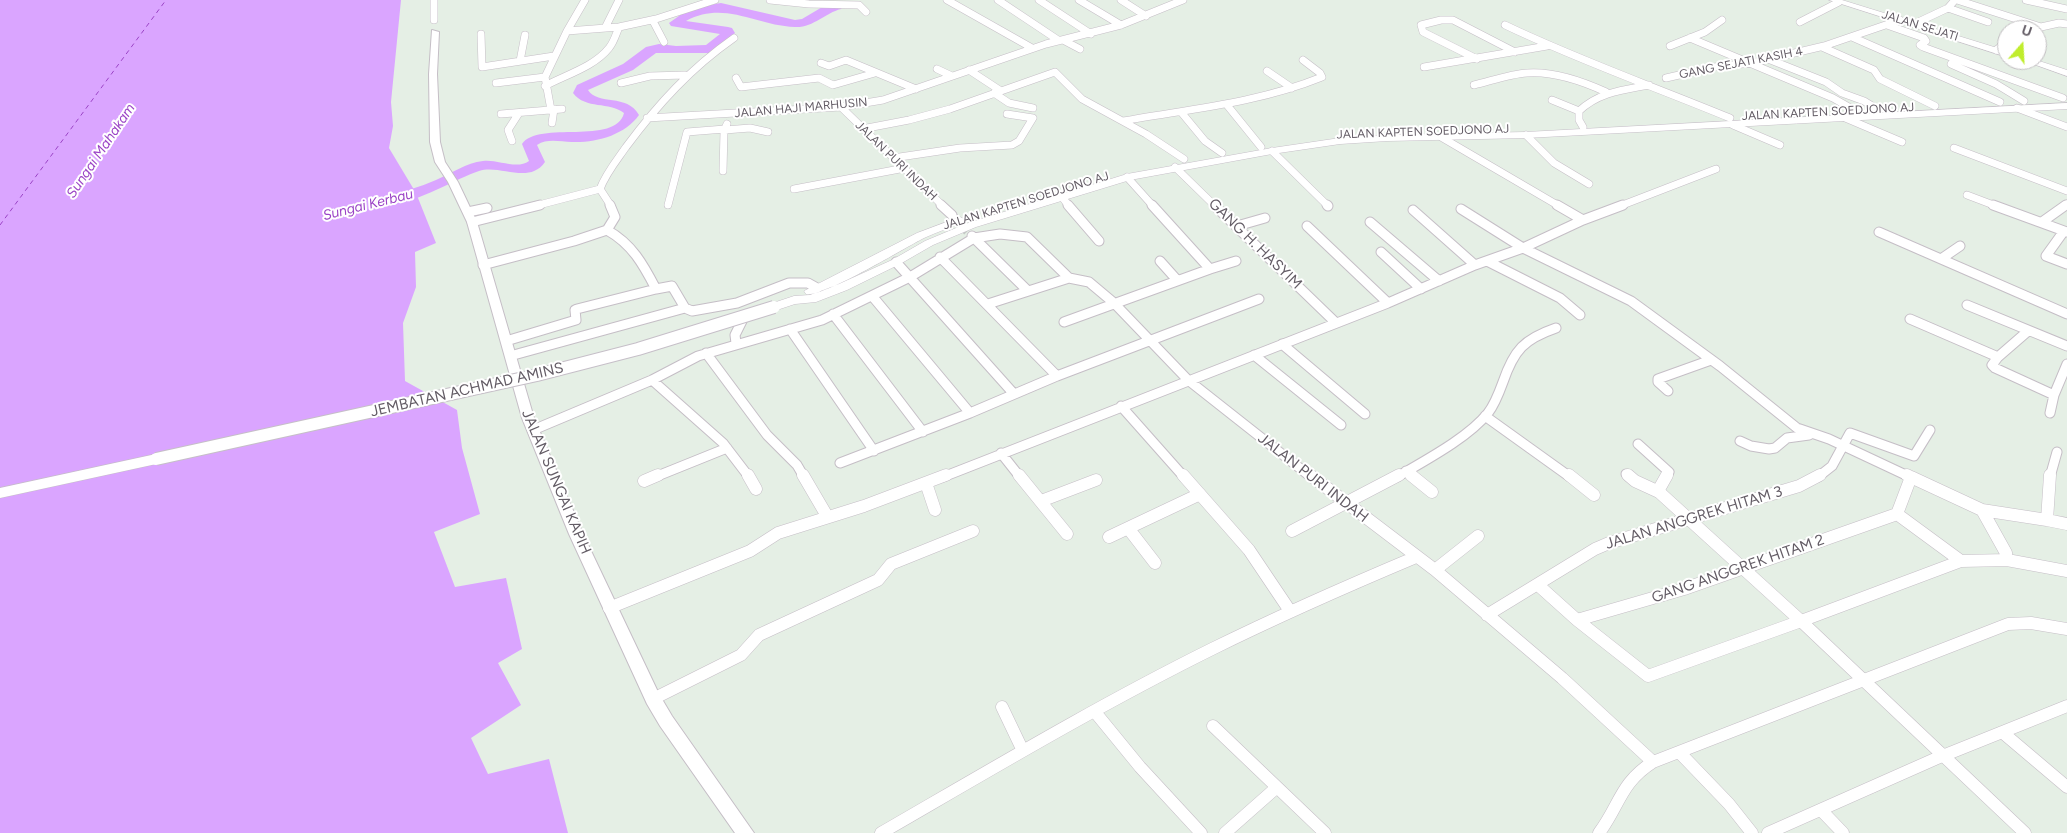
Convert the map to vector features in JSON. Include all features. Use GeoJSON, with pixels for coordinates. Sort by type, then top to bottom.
{"type":"FeatureCollection","features":[{"type":"Feature","properties":{"kind":"main road","name":"JALAN SEJATI"},"geometry":{"type":"LineString","coordinates":[[1836,1],[1996,50]]}},
{"type":"Feature","properties":{"kind":"main road"},"geometry":{"type":"LineString","coordinates":[[2047,66],[2067,73]]}},
{"type":"Feature","properties":{"kind":"main road","name":"JALAN KAPTEN SOEDJONO AJ"},"geometry":{"type":"LineString","coordinates":[[811,293],[842,288],[896,262],[951,232],[1127,178],[1240,154],[1362,139],[1526,135],[1732,121],[1843,117],[2066,100]]}},
{"type":"Feature","properties":{"kind":"main road","name":"JALAN KAPTEN SOEDJONO AJ"},"geometry":{"type":"LineString","coordinates":[[1732,121],[1854,110],[2000,102],[2021,104]]}},
{"type":"Feature","properties":{"kind":"main road","name":"JALAN KAPTEN SOEDJONO AJ"},"geometry":{"type":"LineString","coordinates":[[811,293],[944,225],[1137,167],[1222,153],[1240,154],[1261,147],[1366,132],[1715,122]]}},
{"type":"Feature","properties":{"kind":"main road","name":"JEMBATAN ACHMAD AMINS"},"geometry":{"type":"LineString","coordinates":[[0,493],[537,375],[638,349],[774,307],[811,293]]}},
{"type":"Feature","properties":{"kind":"street"},"geometry":{"type":"LineString","coordinates":[[434,0],[434,20]]}},
{"type":"Feature","properties":{"kind":"street"},"geometry":{"type":"LineString","coordinates":[[552,122],[552,110],[545,86],[545,77],[554,56],[585,0]]}},
{"type":"Feature","properties":{"kind":"street"},"geometry":{"type":"LineString","coordinates":[[605,28],[619,0]]}},
{"type":"Feature","properties":{"kind":"street"},"geometry":{"type":"LineString","coordinates":[[567,31],[619,27],[653,21],[715,0]]}},
{"type":"Feature","properties":{"kind":"street"},"geometry":{"type":"LineString","coordinates":[[770,0],[860,3],[866,12]]}},
{"type":"Feature","properties":{"kind":"street"},"geometry":{"type":"LineString","coordinates":[[947,0],[1032,48]]}},
{"type":"Feature","properties":{"kind":"street"},"geometry":{"type":"LineString","coordinates":[[998,0],[1061,40],[1080,48]]}},
{"type":"Feature","properties":{"kind":"street"},"geometry":{"type":"LineString","coordinates":[[1039,0],[1091,34]]}},
{"type":"Feature","properties":{"kind":"street"},"geometry":{"type":"LineString","coordinates":[[1079,0],[1121,25]]}},
{"type":"Feature","properties":{"kind":"street"},"geometry":{"type":"LineString","coordinates":[[1121,0],[1146,16]]}},
{"type":"Feature","properties":{"kind":"street","name":"JALAN HAJI MARHUSIN"},"geometry":{"type":"LineString","coordinates":[[646,118],[840,107],[883,100],[1032,48],[1121,25],[1183,0]]}},
{"type":"Feature","properties":{"kind":"street"},"geometry":{"type":"LineString","coordinates":[[1914,24],[1948,8],[1956,0],[2046,27],[2055,22],[2067,24]]}},
{"type":"Feature","properties":{"kind":"street"},"geometry":{"type":"LineString","coordinates":[[2026,0],[2067,9]]}},
{"type":"Feature","properties":{"kind":"street"},"geometry":{"type":"LineString","coordinates":[[1800,22],[1836,1]]}},
{"type":"Feature","properties":{"kind":"street"},"geometry":{"type":"LineString","coordinates":[[1948,8],[1988,22]]}},
{"type":"Feature","properties":{"kind":"street"},"geometry":{"type":"LineString","coordinates":[[1477,59],[1423,32],[1421,25],[1441,20],[1453,20],[1515,52]]}},
{"type":"Feature","properties":{"kind":"street"},"geometry":{"type":"LineString","coordinates":[[1670,46],[1690,38],[1722,20]]}},
{"type":"Feature","properties":{"kind":"street","name":"GANG SEJATI KASIH 4"},"geometry":{"type":"LineString","coordinates":[[1666,78],[1714,67],[1752,63],[1822,47],[1900,20]]}},
{"type":"Feature","properties":{"kind":"street"},"geometry":{"type":"LineString","coordinates":[[653,21],[664,42]]}},
{"type":"Feature","properties":{"kind":"street"},"geometry":{"type":"LineString","coordinates":[[1505,25],[1548,46],[1651,85],[1732,121],[1780,145]]}},
{"type":"Feature","properties":{"kind":"street"},"geometry":{"type":"LineString","coordinates":[[1887,25],[1924,38],[1926,41],[1920,45],[1923,47],[2066,100]]}},
{"type":"Feature","properties":{"kind":"street"},"geometry":{"type":"LineString","coordinates":[[545,86],[602,55],[611,45],[619,27]]}},
{"type":"Feature","properties":{"kind":"street","name":"JALAN SUNGAI KAPIH"},"geometry":{"type":"LineString","coordinates":[[436,32],[433,74],[434,142],[440,162],[470,217],[519,389],[533,430],[576,534],[653,699],[666,721],[745,833]]}},
{"type":"Feature","properties":{"kind":"street"},"geometry":{"type":"LineString","coordinates":[[480,34],[482,67],[554,56]]}},
{"type":"Feature","properties":{"kind":"street"},"geometry":{"type":"LineString","coordinates":[[520,61],[525,35]]}},
{"type":"Feature","properties":{"kind":"street"},"geometry":{"type":"LineString","coordinates":[[1852,37],[2000,102]]}},
{"type":"Feature","properties":{"kind":"street"},"geometry":{"type":"LineString","coordinates":[[470,217],[600,189],[646,118],[659,102],[710,54],[734,38]]}},
{"type":"Feature","properties":{"kind":"street"},"geometry":{"type":"LineString","coordinates":[[1690,38],[1832,98],[1854,110]]}},
{"type":"Feature","properties":{"kind":"street"},"geometry":{"type":"LineString","coordinates":[[1424,67],[1548,46]]}},
{"type":"Feature","properties":{"kind":"street"},"geometry":{"type":"LineString","coordinates":[[1822,47],[1876,71],[1880,79],[1936,106]]}},
{"type":"Feature","properties":{"kind":"street"},"geometry":{"type":"LineString","coordinates":[[1768,59],[1826,82],[1842,93],[1864,101],[1876,109]]}},
{"type":"Feature","properties":{"kind":"street"},"geometry":{"type":"LineString","coordinates":[[821,63],[829,66],[846,60],[916,89]]}},
{"type":"Feature","properties":{"kind":"street"},"geometry":{"type":"LineString","coordinates":[[1124,121],[1227,105],[1292,88],[1322,77],[1320,73],[1303,60]]}},
{"type":"Feature","properties":{"kind":"street"},"geometry":{"type":"LineString","coordinates":[[1951,64],[1987,80],[2021,104],[2067,127]]}},
{"type":"Feature","properties":{"kind":"street"},"geometry":{"type":"LineString","coordinates":[[937,69],[952,76]]}},
{"type":"Feature","properties":{"kind":"street"},"geometry":{"type":"LineString","coordinates":[[969,70],[1009,103],[1033,108]]}},
{"type":"Feature","properties":{"kind":"street"},"geometry":{"type":"LineString","coordinates":[[1267,71],[1292,88]]}},
{"type":"Feature","properties":{"kind":"street"},"geometry":{"type":"LineString","coordinates":[[862,129],[942,111],[998,92],[1048,72],[1054,72],[1082,99],[1124,121],[1184,159]]}},
{"type":"Feature","properties":{"kind":"street"},"geometry":{"type":"LineString","coordinates":[[736,78],[742,87],[819,78],[833,85],[876,73]]}},
{"type":"Feature","properties":{"kind":"street"},"geometry":{"type":"LineString","coordinates":[[1474,85],[1526,73],[1534,73],[1574,81],[1606,92]]}},
{"type":"Feature","properties":{"kind":"street"},"geometry":{"type":"LineString","coordinates":[[621,83],[650,76],[686,75]]}},
{"type":"Feature","properties":{"kind":"street"},"geometry":{"type":"LineString","coordinates":[[496,83],[545,77]]}},
{"type":"Feature","properties":{"kind":"street"},"geometry":{"type":"LineString","coordinates":[[1578,111],[1592,99],[1606,92],[1651,85]]}},
{"type":"Feature","properties":{"kind":"street"},"geometry":{"type":"LineString","coordinates":[[1552,100],[1578,111]]}},
{"type":"Feature","properties":{"kind":"street"},"geometry":{"type":"LineString","coordinates":[[1227,105],[1261,147]]}},
{"type":"Feature","properties":{"kind":"street","name":"JALAN PURI INDAH"},"geometry":{"type":"LineString","coordinates":[[840,107],[952,215]]}},
{"type":"Feature","properties":{"kind":"street"},"geometry":{"type":"LineString","coordinates":[[501,114],[562,109]]}},
{"type":"Feature","properties":{"kind":"street"},"geometry":{"type":"LineString","coordinates":[[1578,111],[1579,120],[1583,127]]}},
{"type":"Feature","properties":{"kind":"street"},"geometry":{"type":"LineString","coordinates":[[1181,112],[1205,141],[1222,153]]}},
{"type":"Feature","properties":{"kind":"street"},"geometry":{"type":"LineString","coordinates":[[512,141],[508,130],[519,113]]}},
{"type":"Feature","properties":{"kind":"street"},"geometry":{"type":"LineString","coordinates":[[723,171],[725,129],[731,114]]}},
{"type":"Feature","properties":{"kind":"street"},"geometry":{"type":"LineString","coordinates":[[893,158],[960,148],[1012,145],[1019,141],[1033,119],[1007,114]]}},
{"type":"Feature","properties":{"kind":"street"},"geometry":{"type":"LineString","coordinates":[[1843,117],[1902,142]]}},
{"type":"Feature","properties":{"kind":"street"},"geometry":{"type":"LineString","coordinates":[[668,205],[687,132],[749,128],[768,132]]}},
{"type":"Feature","properties":{"kind":"street"},"geometry":{"type":"LineString","coordinates":[[1526,135],[1554,163],[1589,184]]}},
{"type":"Feature","properties":{"kind":"street"},"geometry":{"type":"LineString","coordinates":[[1441,137],[1583,220]]}},
{"type":"Feature","properties":{"kind":"street"},"geometry":{"type":"LineString","coordinates":[[1954,148],[2067,191]]}},
{"type":"Feature","properties":{"kind":"street"},"geometry":{"type":"LineString","coordinates":[[1272,151],[1328,206]]}},
{"type":"Feature","properties":{"kind":"street","name":"GANG H. HASYIM"},"geometry":{"type":"LineString","coordinates":[[1175,167],[1335,322]]}},
{"type":"Feature","properties":{"kind":"street"},"geometry":{"type":"LineString","coordinates":[[794,189],[905,168]]}},
{"type":"Feature","properties":{"kind":"street"},"geometry":{"type":"LineString","coordinates":[[610,608],[750,550],[778,533],[827,516],[864,506],[926,483],[1335,322],[1388,303],[1476,265],[1523,248],[1583,220],[1716,169]]}},
{"type":"Feature","properties":{"kind":"street"},"geometry":{"type":"LineString","coordinates":[[1127,178],[1210,268]]}},
{"type":"Feature","properties":{"kind":"street"},"geometry":{"type":"LineString","coordinates":[[483,265],[607,230],[615,217],[610,204],[600,189]]}},
{"type":"Feature","properties":{"kind":"street"},"geometry":{"type":"LineString","coordinates":[[1967,195],[2066,232],[2046,256],[2067,264]]}},
{"type":"Feature","properties":{"kind":"street"},"geometry":{"type":"LineString","coordinates":[[1062,197],[1099,241]]}},
{"type":"Feature","properties":{"kind":"street"},"geometry":{"type":"LineString","coordinates":[[2042,222],[2067,204]]}},
{"type":"Feature","properties":{"kind":"street"},"geometry":{"type":"LineString","coordinates":[[470,217],[487,208]]}},
{"type":"Feature","properties":{"kind":"street"},"geometry":{"type":"LineString","coordinates":[[1460,209],[1523,248],[1622,296],[1711,360],[1796,428],[1824,438],[1982,510],[2067,524]]}},
{"type":"Feature","properties":{"kind":"street"},"geometry":{"type":"LineString","coordinates":[[1413,210],[1476,265]]}},
{"type":"Feature","properties":{"kind":"street"},"geometry":{"type":"LineString","coordinates":[[1237,226],[1265,218]]}},
{"type":"Feature","properties":{"kind":"street"},"geometry":{"type":"LineString","coordinates":[[1370,222],[1439,281]]}},
{"type":"Feature","properties":{"kind":"street"},"geometry":{"type":"LineString","coordinates":[[1306,226],[1388,303]]}},
{"type":"Feature","properties":{"kind":"street"},"geometry":{"type":"LineString","coordinates":[[607,230],[632,246],[656,289]]}},
{"type":"Feature","properties":{"kind":"street"},"geometry":{"type":"LineString","coordinates":[[1879,232],[2067,314]]}},
{"type":"Feature","properties":{"kind":"street"},"geometry":{"type":"LineString","coordinates":[[533,430],[652,380],[706,353],[790,330],[873,297],[910,278],[972,236],[1000,234],[1027,238],[1069,278],[988,304]]}},
{"type":"Feature","properties":{"kind":"street"},"geometry":{"type":"LineString","coordinates":[[972,236],[1028,291]]}},
{"type":"Feature","properties":{"kind":"street"},"geometry":{"type":"LineString","coordinates":[[1942,259],[1960,246]]}},
{"type":"Feature","properties":{"kind":"street"},"geometry":{"type":"LineString","coordinates":[[1381,252],[1421,289]]}},
{"type":"Feature","properties":{"kind":"street"},"geometry":{"type":"LineString","coordinates":[[940,257],[1057,376]]}},
{"type":"Feature","properties":{"kind":"street"},"geometry":{"type":"LineString","coordinates":[[1160,261],[1177,280]]}},
{"type":"Feature","properties":{"kind":"street"},"geometry":{"type":"LineString","coordinates":[[1064,322],[1210,268],[1236,261]]}},
{"type":"Feature","properties":{"kind":"street"},"geometry":{"type":"LineString","coordinates":[[1487,261],[1560,298],[1580,315]]}},
{"type":"Feature","properties":{"kind":"street"},"geometry":{"type":"LineString","coordinates":[[896,262],[1014,394]]}},
{"type":"Feature","properties":{"kind":"street","name":"JALAN PURI INDAH"},"geometry":{"type":"LineString","coordinates":[[1069,278],[1089,282],[1114,303],[1188,380],[1345,503],[1435,570],[1562,678],[1652,762]]}},
{"type":"Feature","properties":{"kind":"street"},"geometry":{"type":"LineString","coordinates":[[506,341],[576,320],[575,310],[577,309],[672,286],[685,308],[692,311],[744,301],[772,288],[789,284],[809,283],[811,293]]}},
{"type":"Feature","properties":{"kind":"street"},"geometry":{"type":"LineString","coordinates":[[873,297],[970,413]]}},
{"type":"Feature","properties":{"kind":"street"},"geometry":{"type":"LineString","coordinates":[[840,464],[970,413],[1057,376],[1259,300]]}},
{"type":"Feature","properties":{"kind":"street"},"geometry":{"type":"LineString","coordinates":[[1967,305],[2067,346]]}},
{"type":"Feature","properties":{"kind":"street"},"geometry":{"type":"LineString","coordinates":[[510,356],[685,308]]}},
{"type":"Feature","properties":{"kind":"street"},"geometry":{"type":"LineString","coordinates":[[833,314],[923,432]]}},
{"type":"Feature","properties":{"kind":"street"},"geometry":{"type":"LineString","coordinates":[[1910,320],[1998,357]]}},
{"type":"Feature","properties":{"kind":"street"},"geometry":{"type":"LineString","coordinates":[[736,344],[735,335],[742,322]]}},
{"type":"Feature","properties":{"kind":"street"},"geometry":{"type":"LineString","coordinates":[[1292,531],[1425,461],[1485,416],[1501,391],[1510,365],[1520,347],[1541,333],[1556,328]]}},
{"type":"Feature","properties":{"kind":"street"},"geometry":{"type":"LineString","coordinates":[[790,330],[874,451]]}},
{"type":"Feature","properties":{"kind":"street"},"geometry":{"type":"LineString","coordinates":[[2028,330],[1998,357],[1992,365],[1994,368],[2054,394]]}},
{"type":"Feature","properties":{"kind":"street"},"geometry":{"type":"LineString","coordinates":[[1282,344],[1365,414]]}},
{"type":"Feature","properties":{"kind":"street"},"geometry":{"type":"LineString","coordinates":[[706,353],[767,435],[797,464],[827,516]]}},
{"type":"Feature","properties":{"kind":"street"},"geometry":{"type":"LineString","coordinates":[[1254,354],[1341,425]]}},
{"type":"Feature","properties":{"kind":"street"},"geometry":{"type":"LineString","coordinates":[[1668,391],[1658,382],[1658,379],[1711,360]]}},
{"type":"Feature","properties":{"kind":"street"},"geometry":{"type":"LineString","coordinates":[[2050,413],[2054,394],[2067,364]]}},
{"type":"Feature","properties":{"kind":"street"},"geometry":{"type":"LineString","coordinates":[[652,380],[689,414],[715,434],[749,475],[756,489]]}},
{"type":"Feature","properties":{"kind":"street"},"geometry":{"type":"LineString","coordinates":[[1121,406],[1249,550],[1290,611]]}},
{"type":"Feature","properties":{"kind":"street"},"geometry":{"type":"LineString","coordinates":[[1485,416],[1540,454],[1594,495]]}},
{"type":"Feature","properties":{"kind":"street"},"geometry":{"type":"LineString","coordinates":[[1844,447],[1849,433],[1852,433],[1914,456],[1930,430]]}},
{"type":"Feature","properties":{"kind":"street"},"geometry":{"type":"LineString","coordinates":[[1740,441],[1751,446],[1769,449],[1775,448],[1787,438],[1814,435]]}},
{"type":"Feature","properties":{"kind":"street"},"geometry":{"type":"LineString","coordinates":[[1638,444],[1669,472],[1658,491]]}},
{"type":"Feature","properties":{"kind":"street","name":"JALAN ANGGREK HITAM 3"},"geometry":{"type":"LineString","coordinates":[[1487,615],[1595,549],[1610,542],[1799,486],[1820,477],[1831,469],[1844,447]]}},
{"type":"Feature","properties":{"kind":"street"},"geometry":{"type":"LineString","coordinates":[[644,481],[727,448]]}},
{"type":"Feature","properties":{"kind":"street"},"geometry":{"type":"LineString","coordinates":[[2047,520],[2047,493],[2050,471],[2057,452]]}},
{"type":"Feature","properties":{"kind":"street"},"geometry":{"type":"LineString","coordinates":[[1001,453],[1067,534]]}},
{"type":"Feature","properties":{"kind":"street"},"geometry":{"type":"LineString","coordinates":[[1406,471],[1432,492]]}},
{"type":"Feature","properties":{"kind":"street"},"geometry":{"type":"LineString","coordinates":[[1626,474],[1635,481],[1658,491],[1744,567],[2022,832]]}},
{"type":"Feature","properties":{"kind":"street"},"geometry":{"type":"LineString","coordinates":[[1912,477],[1897,514],[1961,561]]}},
{"type":"Feature","properties":{"kind":"street"},"geometry":{"type":"LineString","coordinates":[[1041,501],[1096,480]]}},
{"type":"Feature","properties":{"kind":"street"},"geometry":{"type":"LineString","coordinates":[[926,483],[935,510]]}},
{"type":"Feature","properties":{"kind":"street"},"geometry":{"type":"LineString","coordinates":[[1109,537],[1200,494]]}},
{"type":"Feature","properties":{"kind":"street"},"geometry":{"type":"LineString","coordinates":[[1982,510],[2006,553],[2007,560]]}},
{"type":"Feature","properties":{"kind":"street","name":"GANG ANGGREK HITAM 2"},"geometry":{"type":"LineString","coordinates":[[1577,620],[1684,589],[1897,514]]}},
{"type":"Feature","properties":{"kind":"street"},"geometry":{"type":"LineString","coordinates":[[1128,528],[1155,563]]}},
{"type":"Feature","properties":{"kind":"street"},"geometry":{"type":"LineString","coordinates":[[653,699],[741,655],[759,636],[878,580],[891,564],[973,531]]}},
{"type":"Feature","properties":{"kind":"street"},"geometry":{"type":"LineString","coordinates":[[1435,570],[1478,536]]}},
{"type":"Feature","properties":{"kind":"street"},"geometry":{"type":"LineString","coordinates":[[881,833],[1023,751],[1210,650],[1290,611],[1416,557]]}},
{"type":"Feature","properties":{"kind":"street"},"geometry":{"type":"LineString","coordinates":[[1538,585],[1577,620],[1648,676],[1961,561],[2007,560],[2067,571]]}},
{"type":"Feature","properties":{"kind":"street"},"geometry":{"type":"LineString","coordinates":[[1599,833],[1607,824],[1617,801],[1630,779],[1652,762],[1680,753],[2008,624],[2031,623],[2067,629]]}},
{"type":"Feature","properties":{"kind":"street"},"geometry":{"type":"LineString","coordinates":[[1768,833],[1944,756],[2067,706]]}},
{"type":"Feature","properties":{"kind":"street"},"geometry":{"type":"LineString","coordinates":[[1002,707],[1023,751]]}},
{"type":"Feature","properties":{"kind":"street"},"geometry":{"type":"LineString","coordinates":[[1095,712],[1140,767],[1201,833]]}},
{"type":"Feature","properties":{"kind":"street"},"geometry":{"type":"LineString","coordinates":[[1213,726],[1325,833]]}},
{"type":"Feature","properties":{"kind":"street"},"geometry":{"type":"LineString","coordinates":[[2002,732],[2067,787]]}},
{"type":"Feature","properties":{"kind":"street"},"geometry":{"type":"LineString","coordinates":[[1680,753],[1729,804],[1752,833]]}},
{"type":"Feature","properties":{"kind":"street"},"geometry":{"type":"LineString","coordinates":[[1225,833],[1276,788]]}},
{"type":"Feature","properties":{"kind":"street"},"geometry":{"type":"LineString","coordinates":[[1821,810],[1843,833]]}},
{"type":"Feature","properties":{"kind":"water","name":"Sungai Mahakam"},"geometry":{"type":"Polygon","coordinates":[[[0,0],[401,0],[391,102],[393,126],[389,148],[416,193],[436,243],[415,252],[416,287],[403,323],[405,381],[457,410],[462,448],[480,514],[434,532],[455,587],[506,578],[522,649],[498,663],[521,705],[471,738],[488,774],[549,759],[568,833],[0,833],[0,0]]]}},
{"type":"Feature","properties":{"kind":"waterway","name":"Sungai Kerbau"},"geometry":{"type":"LineString","coordinates":[[390,200],[436,186],[479,166],[492,165],[526,169],[537,162],[529,144],[540,138],[550,136],[585,137],[620,127],[632,115],[630,111],[616,104],[591,100],[580,93],[582,88],[628,67],[651,50],[659,48],[676,50],[709,49],[729,33],[728,31],[675,23],[691,14],[721,7],[775,20],[802,23],[837,6]]}},
{"type":"Feature","properties":{"kind":"ferry route"},"geometry":{"type":"LineString","coordinates":[[0,225],[166,0]]}},
{"type":"Feature","properties":{"kind":"tunnel"},"geometry":{"type":"LineString","coordinates":[[952,215],[970,234]]}}]}
